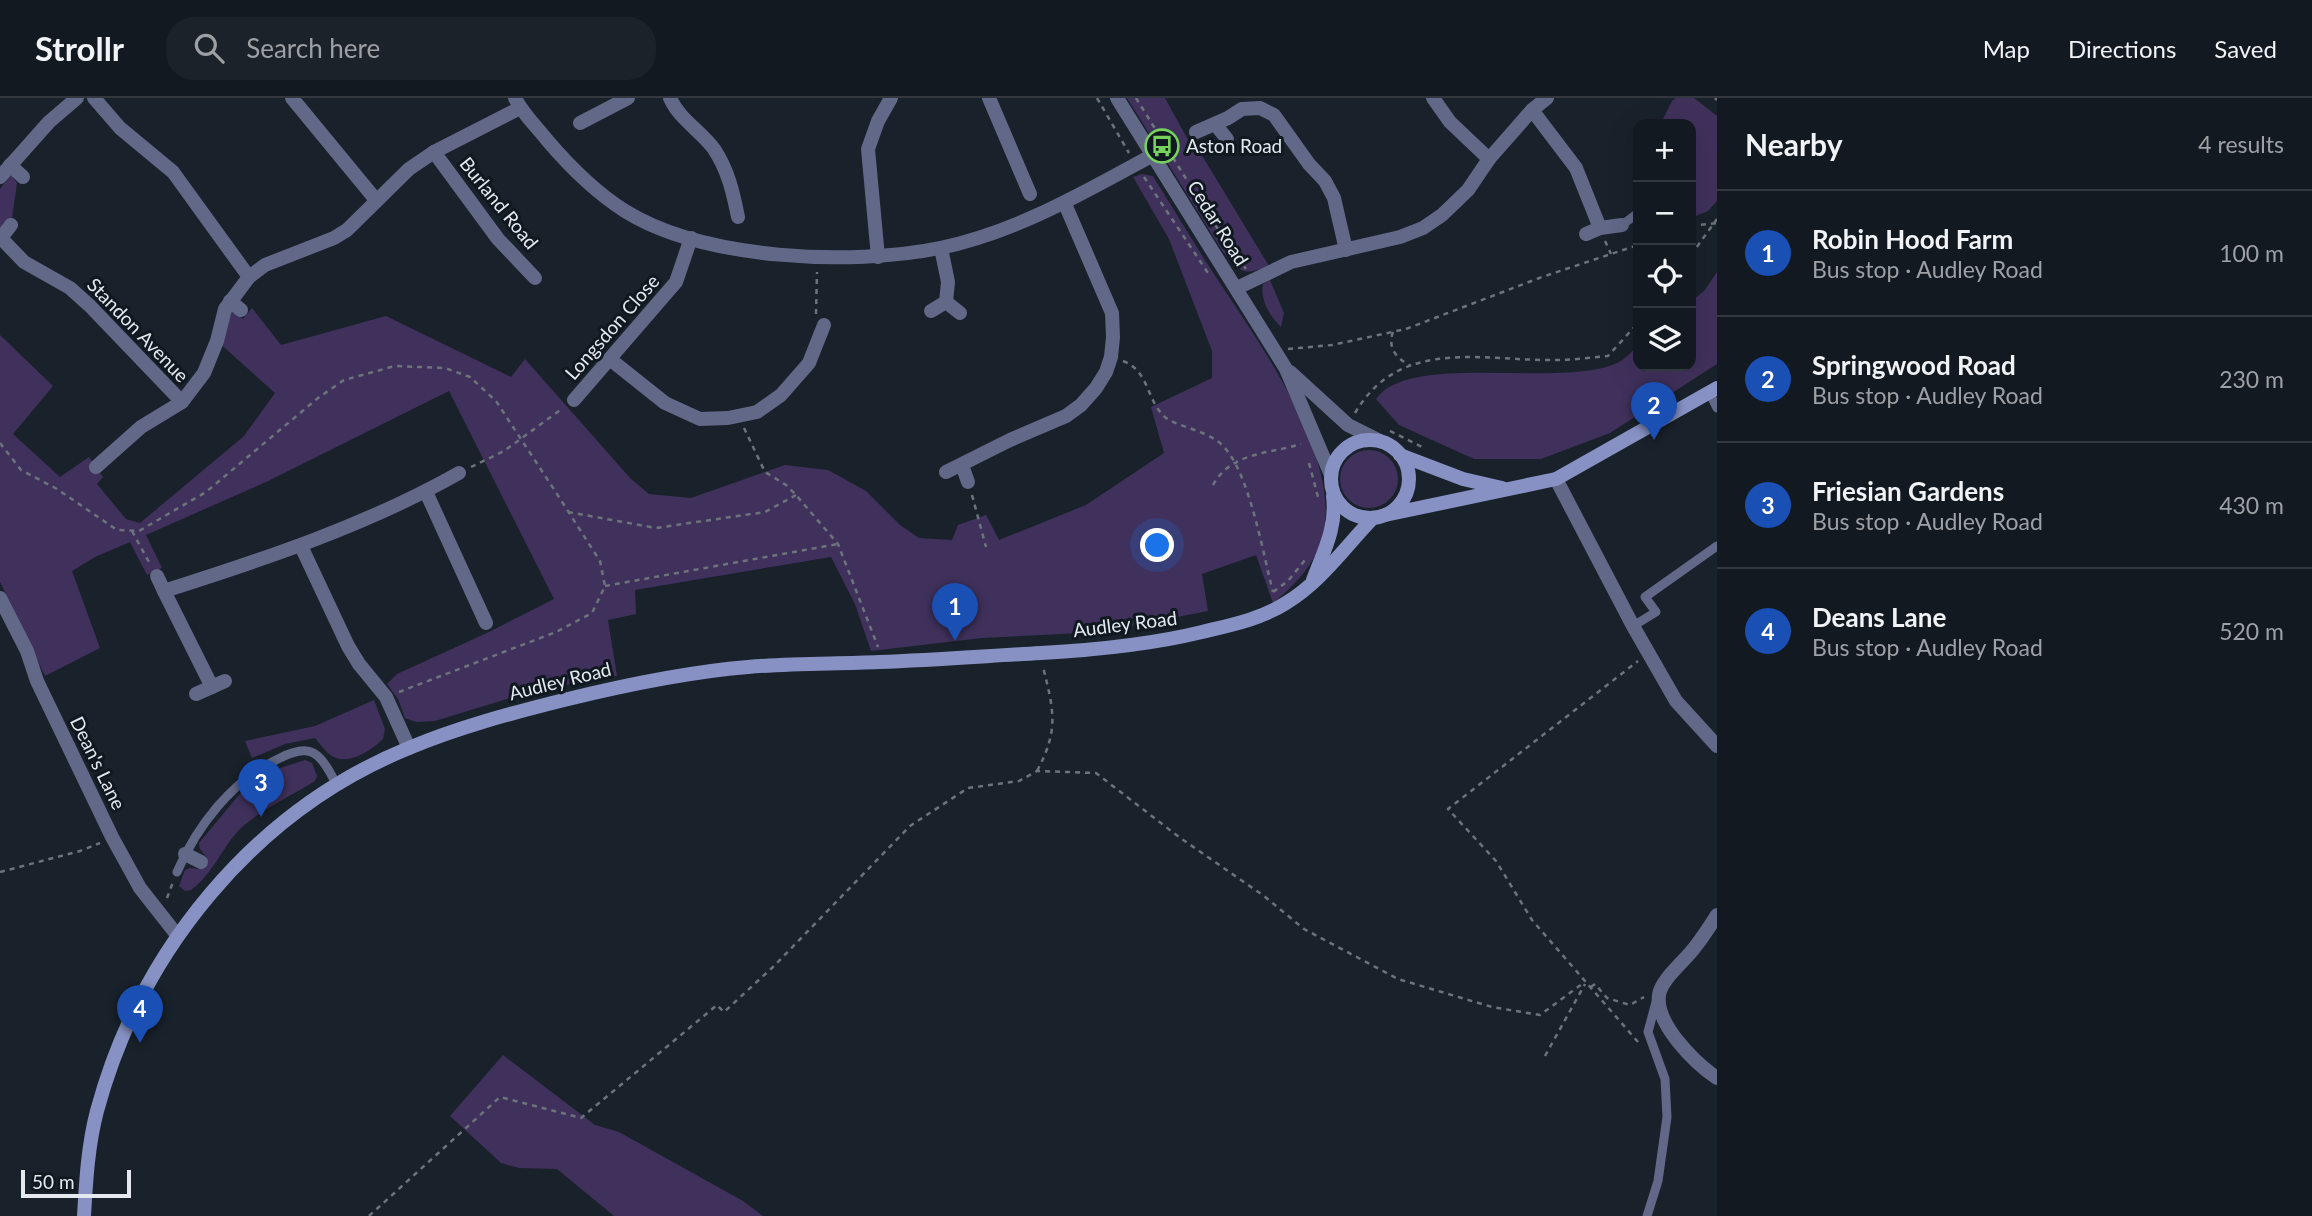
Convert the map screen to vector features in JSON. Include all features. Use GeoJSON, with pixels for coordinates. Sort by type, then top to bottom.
{"type":"FeatureCollection","features":[{"type":"Feature","properties":{"kind":"main road"},"geometry":{"type":"LineString","coordinates":[[1331,480],[1336,499],[1346,510],[1359,517],[1379,517],[1556,479],[1713,390]]}},
{"type":"Feature","properties":{"kind":"main road"},"geometry":{"type":"LineString","coordinates":[[1312,583],[1329,539],[1335,514],[1331,480],[1335,463],[1345,449],[1358,442],[1385,436],[1389,445],[1401,455],[1462,479],[1509,490]]}},
{"type":"Feature","properties":{"kind":"main road"},"geometry":{"type":"LineString","coordinates":[[1379,517],[1398,506],[1407,493],[1408,469],[1401,455]]}},
{"type":"Feature","properties":{"kind":"main road","name":"Audley Road"},"geometry":{"type":"LineString","coordinates":[[84,1216],[87,1169],[96,1115],[113,1059],[134,1010],[177,935],[228,873],[263,840],[337,785],[409,748],[506,715],[638,682],[748,667],[1039,653],[1163,642],[1245,622],[1286,603],[1312,583],[1379,517]]}},
{"type":"Feature","properties":{"kind":"street"},"geometry":{"type":"LineString","coordinates":[[0,177],[49,122],[77,98]]}},
{"type":"Feature","properties":{"kind":"street"},"geometry":{"type":"LineString","coordinates":[[93,98],[120,128],[173,172],[249,276]]}},
{"type":"Feature","properties":{"kind":"street"},"geometry":{"type":"LineString","coordinates":[[292,98],[376,200]]}},
{"type":"Feature","properties":{"kind":"street"},"geometry":{"type":"LineString","coordinates":[[580,124],[628,98]]}},
{"type":"Feature","properties":{"kind":"street"},"geometry":{"type":"LineString","coordinates":[[670,98],[687,122],[713,147],[729,175],[738,217]]}},
{"type":"Feature","properties":{"kind":"street"},"geometry":{"type":"LineString","coordinates":[[878,257],[869,149],[878,121],[891,98]]}},
{"type":"Feature","properties":{"kind":"street"},"geometry":{"type":"LineString","coordinates":[[989,98],[1030,194]]}},
{"type":"Feature","properties":{"kind":"street","name":"Cedar Road"},"geometry":{"type":"LineString","coordinates":[[1117,98],[1237,288],[1279,345],[1286,369]]}},
{"type":"Feature","properties":{"kind":"street"},"geometry":{"type":"LineString","coordinates":[[1433,98],[1450,122],[1489,159]]}},
{"type":"Feature","properties":{"kind":"street"},"geometry":{"type":"LineString","coordinates":[[1237,288],[1291,262],[1400,237],[1423,228],[1442,215],[1468,190],[1489,159],[1546,98]]}},
{"type":"Feature","properties":{"kind":"street"},"geometry":{"type":"LineString","coordinates":[[517,103],[561,156],[597,192],[627,212],[658,227],[691,238],[786,257],[878,257],[941,248],[1017,224],[1065,204],[1153,155]]}},
{"type":"Feature","properties":{"kind":"street","name":"Burland Road"},"geometry":{"type":"LineString","coordinates":[[96,467],[141,427],[182,402],[204,373],[217,341],[225,309],[236,306],[249,276],[265,265],[334,238],[347,230],[408,169],[517,103]]}},
{"type":"Feature","properties":{"kind":"street"},"geometry":{"type":"LineString","coordinates":[[1196,132],[1242,109],[1260,108],[1274,115],[1309,164],[1325,181],[1334,198],[1346,250]]}},
{"type":"Feature","properties":{"kind":"street"},"geometry":{"type":"LineString","coordinates":[[1532,110],[1576,168],[1593,231],[1622,225]]}},
{"type":"Feature","properties":{"kind":"street"},"geometry":{"type":"LineString","coordinates":[[1215,124],[1227,139]]}},
{"type":"Feature","properties":{"kind":"street","name":"Burland Road"},"geometry":{"type":"LineString","coordinates":[[434,152],[498,239],[536,278]]}},
{"type":"Feature","properties":{"kind":"street"},"geometry":{"type":"LineString","coordinates":[[10,165],[23,177]]}},
{"type":"Feature","properties":{"kind":"street"},"geometry":{"type":"LineString","coordinates":[[946,472],[1066,416],[1082,405],[1106,372],[1111,357],[1112,313],[1065,204]]}},
{"type":"Feature","properties":{"kind":"street"},"geometry":{"type":"LineString","coordinates":[[0,237],[11,225]]}},
{"type":"Feature","properties":{"kind":"street","name":"Standon Avenue"},"geometry":{"type":"LineString","coordinates":[[0,237],[24,262],[70,288],[90,306],[182,402]]}},
{"type":"Feature","properties":{"kind":"street","name":"Longsdon Close"},"geometry":{"type":"LineString","coordinates":[[574,400],[676,282],[691,238]]}},
{"type":"Feature","properties":{"kind":"street"},"geometry":{"type":"LineString","coordinates":[[941,248],[948,282],[946,302]]}},
{"type":"Feature","properties":{"kind":"street"},"geometry":{"type":"LineString","coordinates":[[931,311],[946,302]]}},
{"type":"Feature","properties":{"kind":"street"},"geometry":{"type":"LineString","coordinates":[[946,302],[960,313]]}},
{"type":"Feature","properties":{"kind":"street"},"geometry":{"type":"LineString","coordinates":[[611,360],[665,402],[700,419],[757,412],[781,396],[809,363],[824,324]]}},
{"type":"Feature","properties":{"kind":"street"},"geometry":{"type":"LineString","coordinates":[[1286,369],[1348,425],[1385,436]]}},
{"type":"Feature","properties":{"kind":"street"},"geometry":{"type":"LineString","coordinates":[[1286,369],[1331,480]]}},
{"type":"Feature","properties":{"kind":"street"},"geometry":{"type":"LineString","coordinates":[[962,466],[968,482]]}},
{"type":"Feature","properties":{"kind":"street"},"geometry":{"type":"LineString","coordinates":[[164,591],[258,562],[301,545],[426,492],[459,473]]}},
{"type":"Feature","properties":{"kind":"street"},"geometry":{"type":"LineString","coordinates":[[1556,479],[1633,626],[1676,701],[1717,746]]}},
{"type":"Feature","properties":{"kind":"street"},"geometry":{"type":"LineString","coordinates":[[426,492],[486,622]]}},
{"type":"Feature","properties":{"kind":"street"},"geometry":{"type":"LineString","coordinates":[[301,545],[348,646],[386,697],[409,748]]}},
{"type":"Feature","properties":{"kind":"street"},"geometry":{"type":"LineString","coordinates":[[157,576],[218,684],[196,694]]}},
{"type":"Feature","properties":{"kind":"street","name":"Dean's Lane"},"geometry":{"type":"LineString","coordinates":[[0,598],[112,837],[140,888],[177,935]]}},
{"type":"Feature","properties":{"kind":"street"},"geometry":{"type":"LineString","coordinates":[[185,854],[201,862]]}},
{"type":"Feature","properties":{"kind":"street"},"geometry":{"type":"LineString","coordinates":[[1717,915],[1694,950],[1672,973],[1659,994],[1661,1015],[1681,1045],[1717,1078]]}},
{"type":"Feature","properties":{"kind":"lane"},"geometry":{"type":"LineString","coordinates":[[1622,225],[1633,217]]}},
{"type":"Feature","properties":{"kind":"lane"},"geometry":{"type":"LineString","coordinates":[[1713,390],[1717,408]]}},
{"type":"Feature","properties":{"kind":"lane"},"geometry":{"type":"LineString","coordinates":[[1633,626],[1656,612],[1645,597],[1717,547]]}},
{"type":"Feature","properties":{"kind":"lane"},"geometry":{"type":"LineString","coordinates":[[177,872],[188,845],[233,789],[254,771],[293,752],[310,751],[320,758],[337,785]]}},
{"type":"Feature","properties":{"kind":"lane"},"geometry":{"type":"LineString","coordinates":[[1647,1216],[1658,1181],[1667,1117],[1665,1079],[1648,1032],[1659,994]]}},
{"type":"Feature","properties":{"kind":"path"},"geometry":{"type":"LineString","coordinates":[[1097,98],[1136,165],[1209,274]]}},
{"type":"Feature","properties":{"kind":"path"},"geometry":{"type":"LineString","coordinates":[[1136,98],[1211,219],[1254,280]]}},
{"type":"Feature","properties":{"kind":"path"},"geometry":{"type":"LineString","coordinates":[[1696,225],[1716,222]]}},
{"type":"Feature","properties":{"kind":"path"},"geometry":{"type":"LineString","coordinates":[[1696,248],[1716,222]]}},
{"type":"Feature","properties":{"kind":"path"},"geometry":{"type":"LineString","coordinates":[[1279,345],[1290,349],[1332,345],[1406,329],[1542,277],[1633,247]]}},
{"type":"Feature","properties":{"kind":"path"},"geometry":{"type":"LineString","coordinates":[[817,257],[816,317],[824,324]]}},
{"type":"Feature","properties":{"kind":"path"},"geometry":{"type":"LineString","coordinates":[[1348,425],[1366,394],[1392,373],[1422,362],[1477,356],[1560,360],[1608,356],[1633,328]]}},
{"type":"Feature","properties":{"kind":"path"},"geometry":{"type":"LineString","coordinates":[[1393,332],[1390,340],[1393,351],[1401,361],[1411,366]]}},
{"type":"Feature","properties":{"kind":"path"},"geometry":{"type":"LineString","coordinates":[[1279,345],[1290,349],[1296,356]]}},
{"type":"Feature","properties":{"kind":"path"},"geometry":{"type":"LineString","coordinates":[[1111,357],[1132,365],[1146,380],[1155,405],[1164,418],[1204,433],[1224,447],[1241,475],[1273,592]]}},
{"type":"Feature","properties":{"kind":"path"},"geometry":{"type":"LineString","coordinates":[[459,473],[503,451],[574,400]]}},
{"type":"Feature","properties":{"kind":"path"},"geometry":{"type":"LineString","coordinates":[[738,415],[765,472],[786,485],[838,544],[883,662]]}},
{"type":"Feature","properties":{"kind":"path"},"geometry":{"type":"LineString","coordinates":[[1385,436],[1425,448]]}},
{"type":"Feature","properties":{"kind":"path"},"geometry":{"type":"LineString","coordinates":[[1213,485],[1221,472],[1242,458],[1277,452],[1317,440]]}},
{"type":"Feature","properties":{"kind":"path"},"geometry":{"type":"LineString","coordinates":[[1307,455],[1318,502]]}},
{"type":"Feature","properties":{"kind":"path"},"geometry":{"type":"LineString","coordinates":[[968,482],[986,547]]}},
{"type":"Feature","properties":{"kind":"path"},"geometry":{"type":"LineString","coordinates":[[568,512],[656,527],[765,512],[796,495]]}},
{"type":"Feature","properties":{"kind":"path"},"geometry":{"type":"LineString","coordinates":[[132,531],[157,576]]}},
{"type":"Feature","properties":{"kind":"path"},"geometry":{"type":"LineString","coordinates":[[605,586],[838,544]]}},
{"type":"Feature","properties":{"kind":"path"},"geometry":{"type":"LineString","coordinates":[[1264,598],[1288,581],[1305,560]]}},
{"type":"Feature","properties":{"kind":"path"},"geometry":{"type":"LineString","coordinates":[[1037,771],[1048,750],[1054,726],[1052,702],[1039,653]]}},
{"type":"Feature","properties":{"kind":"path"},"geometry":{"type":"LineString","coordinates":[[1649,653],[1448,809],[1496,861],[1532,920],[1585,983],[1639,1044],[1651,1041]]}},
{"type":"Feature","properties":{"kind":"path"},"geometry":{"type":"LineString","coordinates":[[369,1216],[500,1097],[581,1118],[717,1005],[724,1012],[773,967],[910,826],[968,788],[1019,781],[1037,771],[1096,773],[1179,837],[1257,891],[1304,929],[1398,979],[1492,1007],[1540,1015],[1585,983]]}},
{"type":"Feature","properties":{"kind":"path"},"geometry":{"type":"LineString","coordinates":[[0,872],[80,851],[112,837]]}},
{"type":"Feature","properties":{"kind":"path"},"geometry":{"type":"LineString","coordinates":[[161,913],[177,872]]}},
{"type":"Feature","properties":{"kind":"path"},"geometry":{"type":"LineString","coordinates":[[1545,1056],[1585,983]]}},
{"type":"Feature","properties":{"kind":"path"},"geometry":{"type":"LineString","coordinates":[[1591,987],[1595,984],[1607,998],[1630,1005],[1645,996],[1659,994]]}},
{"type":"Feature","properties":{"kind":"shaded area"},"geometry":{"type":"Polygon","coordinates":[[[1127,98],[1165,98],[1187,138],[1195,144],[1269,266],[1243,271],[1223,252],[1127,98]]]}},
{"type":"Feature","properties":{"kind":"shaded area"},"geometry":{"type":"Polygon","coordinates":[[[1676,98],[1694,98],[1717,116],[1717,201],[1708,211],[1696,216],[1696,119],[1663,119],[1676,98]]]}},
{"type":"Feature","properties":{"kind":"shaded area"},"geometry":{"type":"Polygon","coordinates":[[[1142,174],[1153,176],[1271,362],[1308,434],[1320,469],[1325,504],[1320,546],[1303,573],[1273,603],[1256,555],[1202,574],[1208,611],[1101,632],[982,638],[871,651],[855,604],[831,557],[635,590],[636,614],[608,620],[617,676],[536,690],[435,721],[416,722],[405,718],[398,699],[387,684],[397,674],[554,599],[449,391],[266,482],[146,535],[162,568],[147,575],[130,542],[95,557],[72,571],[100,648],[45,676],[0,582],[0,335],[53,386],[13,434],[60,477],[89,457],[103,477],[97,484],[126,519],[140,523],[244,436],[275,393],[217,341],[228,305],[243,319],[252,308],[281,345],[386,316],[511,377],[525,359],[630,478],[649,494],[691,498],[785,465],[828,470],[866,491],[900,525],[919,538],[952,540],[958,525],[986,515],[999,540],[1086,505],[1164,453],[1151,407],[1212,378],[1212,351],[1169,239],[1133,177],[1142,174]]]}},
{"type":"Feature","properties":{"kind":"shaded area"},"geometry":{"type":"Polygon","coordinates":[[[11,175],[17,183],[11,225],[0,237],[0,189],[11,175]]]}},
{"type":"Feature","properties":{"kind":"shaded area"},"geometry":{"type":"Polygon","coordinates":[[[1717,272],[1717,364],[1610,433],[1541,459],[1474,459],[1399,425],[1376,399],[1394,385],[1420,377],[1452,373],[1560,373],[1592,370],[1620,362],[1633,351],[1633,371],[1696,371],[1696,298],[1717,272]]]}},
{"type":"Feature","properties":{"kind":"shaded area"},"geometry":{"type":"Polygon","coordinates":[[[1270,280],[1284,313],[1281,327],[1264,301],[1263,284],[1270,280]]]}},
{"type":"Feature","properties":{"kind":"shaded area"},"geometry":{"type":"Polygon","coordinates":[[[1363,450],[1375,450],[1390,458],[1398,473],[1398,485],[1390,500],[1375,508],[1363,508],[1348,500],[1340,485],[1340,473],[1348,458],[1363,450]]]}},
{"type":"Feature","properties":{"kind":"shaded area"},"geometry":{"type":"Polygon","coordinates":[[[374,700],[385,729],[383,739],[355,757],[333,757],[315,738],[285,744],[252,758],[245,741],[315,726],[374,700]]]}},
{"type":"Feature","properties":{"kind":"shaded area"},"geometry":{"type":"Polygon","coordinates":[[[305,760],[312,763],[317,776],[315,781],[268,808],[242,827],[206,876],[191,890],[185,891],[179,886],[185,870],[199,869],[207,858],[199,843],[248,784],[271,771],[305,760]]]}},
{"type":"Feature","properties":{"kind":"shaded area"},"geometry":{"type":"Polygon","coordinates":[[[503,1055],[595,1125],[619,1132],[743,1201],[763,1216],[614,1216],[557,1169],[519,1168],[501,1163],[450,1116],[503,1055]]]}},
{"type":"Feature","properties":{"kind":"place","name":"Aston Road"},"geometry":{"type":"Point","coordinates":[1162,146]}},
{"type":"Feature","properties":{"kind":"place","name":"Springwood Road"},"geometry":{"type":"Point","coordinates":[1654,440]}},
{"type":"Feature","properties":{"kind":"place","name":"Robin Hood Farm"},"geometry":{"type":"Point","coordinates":[955,641]}},
{"type":"Feature","properties":{"kind":"place","name":"Friesian Gardens"},"geometry":{"type":"Point","coordinates":[261,817]}},
{"type":"Feature","properties":{"kind":"place","name":"Deans Lane"},"geometry":{"type":"Point","coordinates":[140,1043]}}]}
